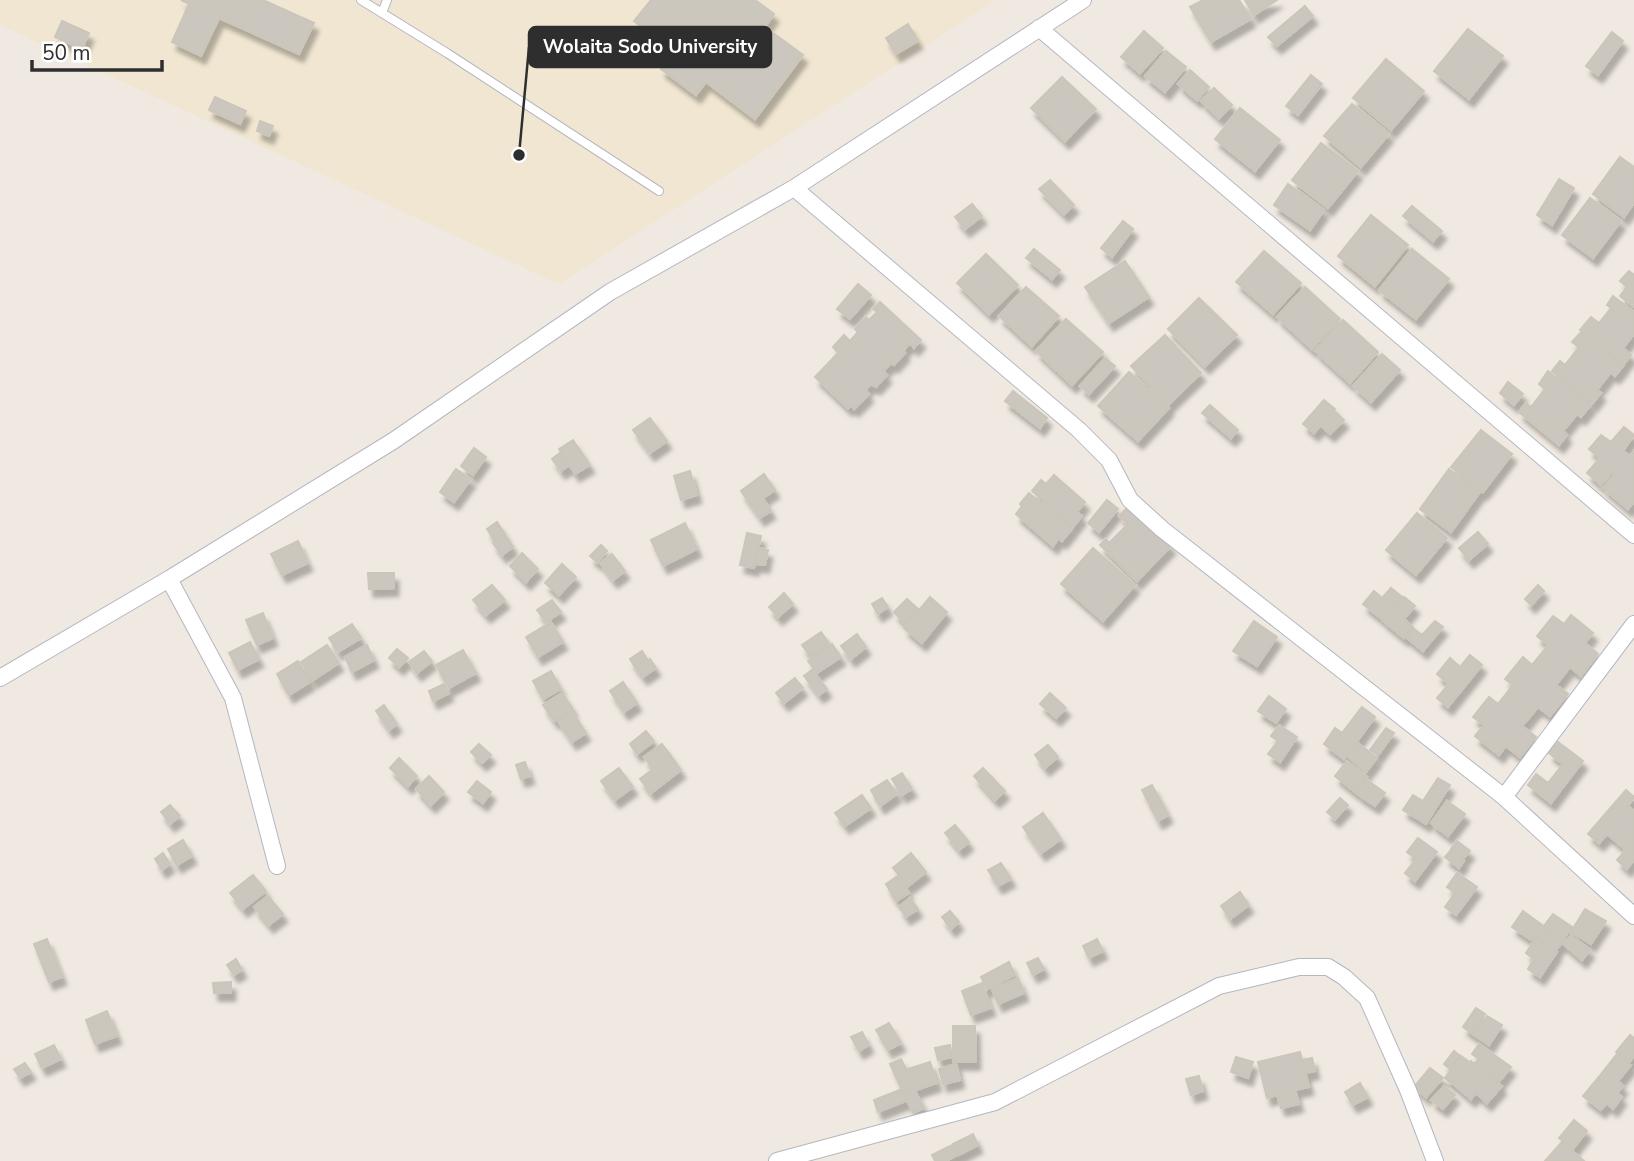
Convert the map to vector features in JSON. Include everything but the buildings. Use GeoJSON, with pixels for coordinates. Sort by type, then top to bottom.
{"type":"FeatureCollection","features":[{"type":"Feature","properties":{"kind":"street"},"geometry":{"type":"LineString","coordinates":[[0,678],[169,579],[393,441],[610,292],[794,188],[1083,0]]}},
{"type":"Feature","properties":{"kind":"street"},"geometry":{"type":"LineString","coordinates":[[1039,28],[1634,535]]}},
{"type":"Feature","properties":{"kind":"street"},"geometry":{"type":"LineString","coordinates":[[794,188],[1079,430],[1109,460],[1130,500],[1161,529],[1504,797],[1634,916]]}},
{"type":"Feature","properties":{"kind":"street"},"geometry":{"type":"LineString","coordinates":[[169,579],[233,698],[276,866]]}},
{"type":"Feature","properties":{"kind":"street"},"geometry":{"type":"LineString","coordinates":[[1504,797],[1634,624]]}},
{"type":"Feature","properties":{"kind":"street"},"geometry":{"type":"LineString","coordinates":[[777,1161],[995,1102],[1219,985],[1299,967],[1328,967],[1344,977],[1367,998],[1408,1090],[1435,1161]]}},
{"type":"Feature","properties":{"kind":"lane"},"geometry":{"type":"LineString","coordinates":[[361,0],[659,191]]}},
{"type":"Feature","properties":{"kind":"lane"},"geometry":{"type":"LineString","coordinates":[[382,13],[387,0]]}},
{"type":"Feature","properties":{"kind":"shaded area"},"geometry":{"type":"Polygon","coordinates":[[[0,0],[996,0],[559,284],[0,25],[0,0]]]}},
{"type":"Feature","properties":{"kind":"place","name":"Wolaita Sodo University"},"geometry":{"type":"Point","coordinates":[519,155]}}]}
